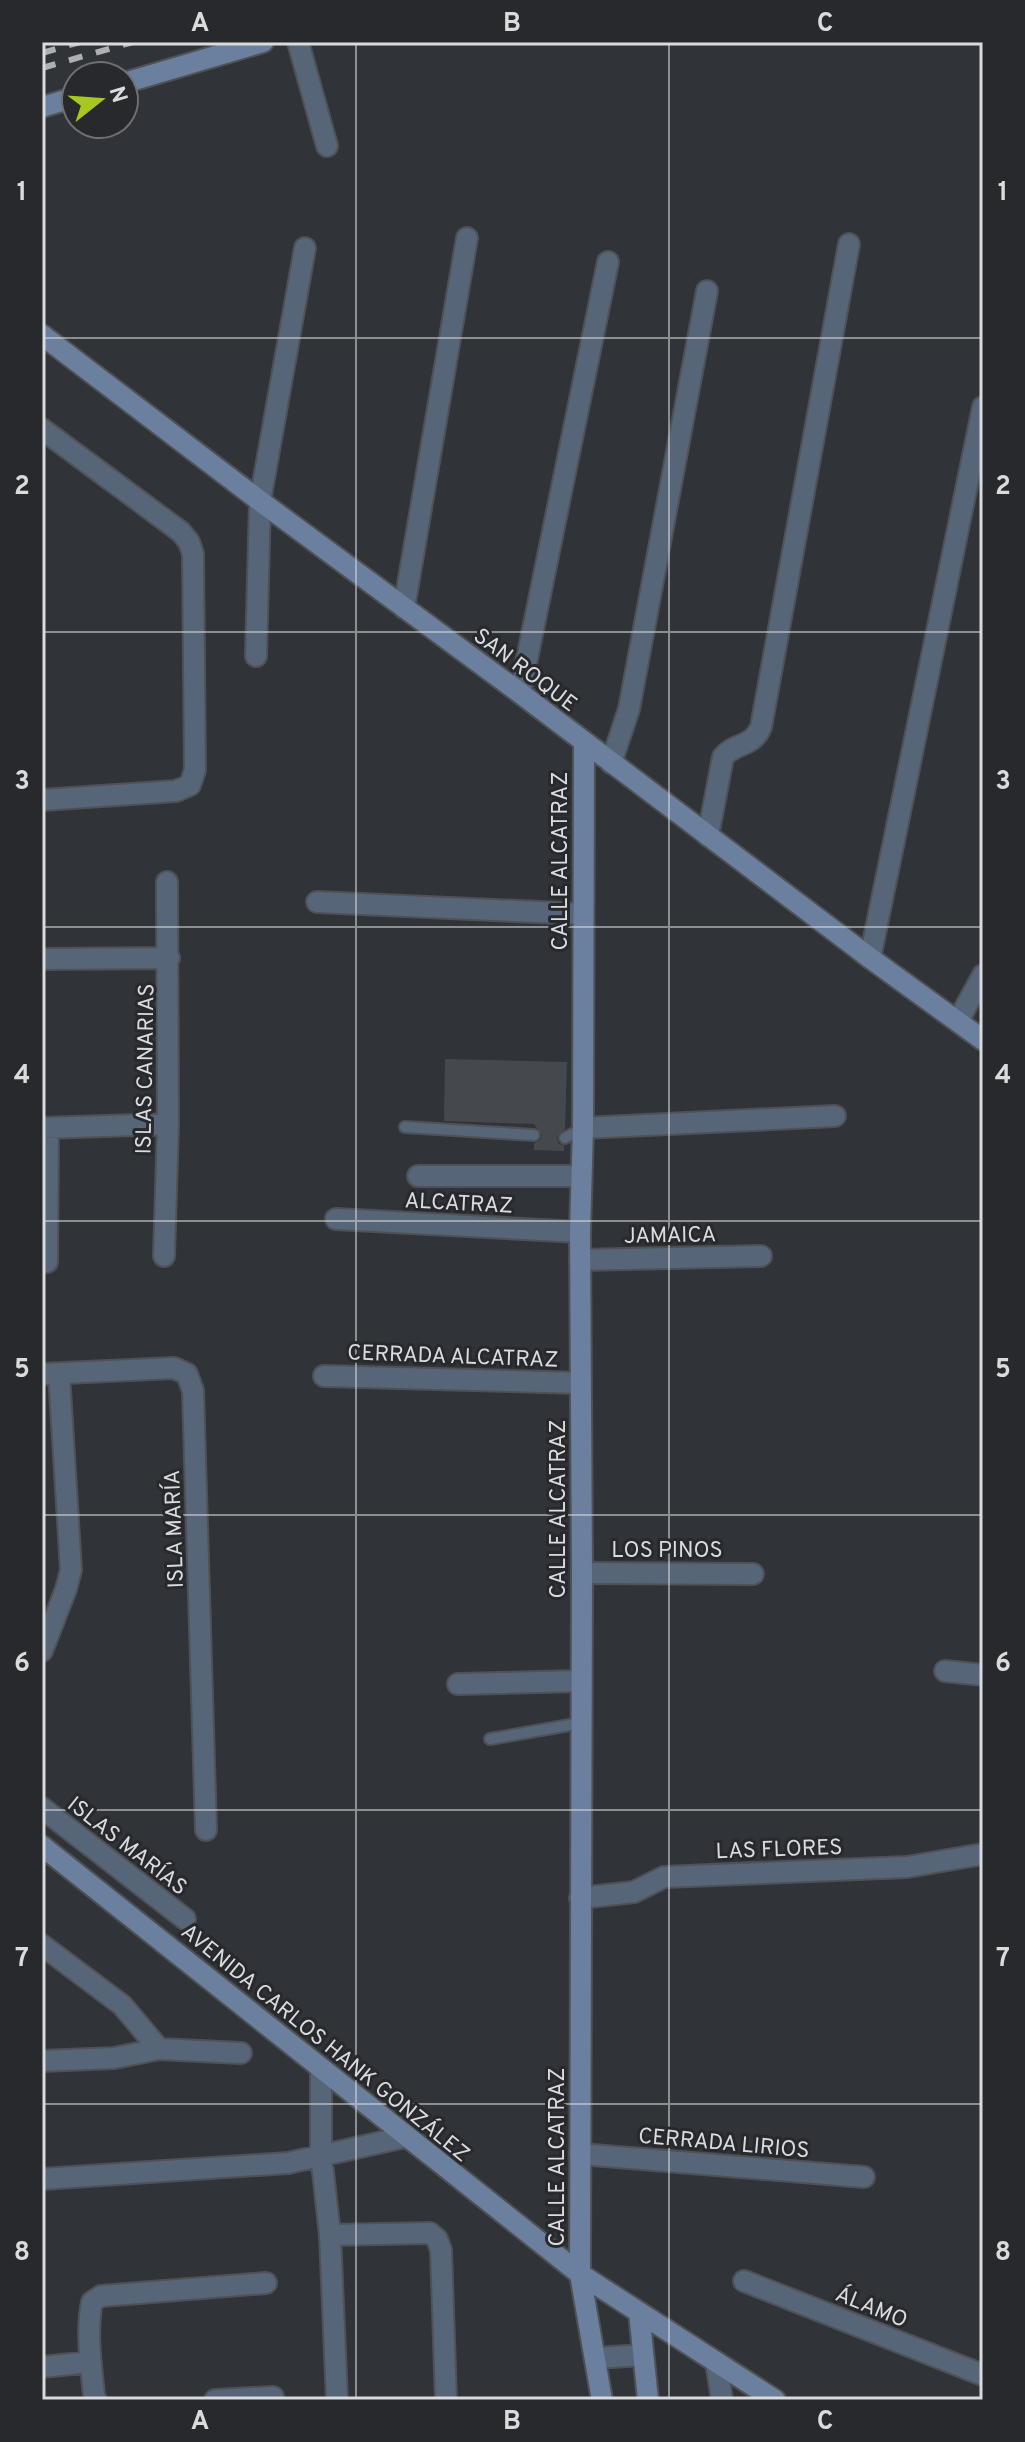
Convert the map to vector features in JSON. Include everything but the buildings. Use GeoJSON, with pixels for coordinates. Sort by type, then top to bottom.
{"type":"FeatureCollection","features":[{"type":"Feature","properties":{"kind":"main road"},"geometry":{"type":"LineString","coordinates":[[140,78],[263,42]]}},
{"type":"Feature","properties":{"kind":"main road","name":"SAN ROQUE"},"geometry":{"type":"LineString","coordinates":[[42,335],[983,1040]]}},
{"type":"Feature","properties":{"kind":"main road","name":"CALLE ALCATRAZ"},"geometry":{"type":"LineString","coordinates":[[584,743],[583,914],[574,1133],[581,1176],[580,2274],[602,2400]]}},
{"type":"Feature","properties":{"kind":"main road","name":"AVENIDA CARLOS HANK GONZÁLEZ"},"geometry":{"type":"LineString","coordinates":[[42,1846],[580,2274],[775,2400]]}},
{"type":"Feature","properties":{"kind":"main road"},"geometry":{"type":"LineString","coordinates":[[639,2312],[648,2400]]}},
{"type":"Feature","properties":{"kind":"street"},"geometry":{"type":"LineString","coordinates":[[298,42],[327,146]]}},
{"type":"Feature","properties":{"kind":"street"},"geometry":{"type":"LineString","coordinates":[[404,608],[467,238]]}},
{"type":"Feature","properties":{"kind":"street"},"geometry":{"type":"LineString","coordinates":[[708,836],[723,757],[728,751],[756,737],[761,727],[849,244]]}},
{"type":"Feature","properties":{"kind":"street"},"geometry":{"type":"LineString","coordinates":[[256,656],[260,501],[305,248]]}},
{"type":"Feature","properties":{"kind":"street"},"geometry":{"type":"LineString","coordinates":[[520,693],[608,262]]}},
{"type":"Feature","properties":{"kind":"street"},"geometry":{"type":"LineString","coordinates":[[611,763],[629,709],[707,291]]}},
{"type":"Feature","properties":{"kind":"street"},"geometry":{"type":"LineString","coordinates":[[870,958],[983,407]]}},
{"type":"Feature","properties":{"kind":"street"},"geometry":{"type":"LineString","coordinates":[[42,429],[181,532],[189,542],[193,554],[195,770],[190,785],[176,791],[42,800]]}},
{"type":"Feature","properties":{"kind":"street","name":"ISLAS CANARIAS"},"geometry":{"type":"LineString","coordinates":[[164,1256],[168,1124],[167,882]]}},
{"type":"Feature","properties":{"kind":"street"},"geometry":{"type":"LineString","coordinates":[[317,902],[583,914]]}},
{"type":"Feature","properties":{"kind":"street"},"geometry":{"type":"LineString","coordinates":[[42,959],[169,958]]}},
{"type":"Feature","properties":{"kind":"street"},"geometry":{"type":"LineString","coordinates":[[958,1021],[983,975]]}},
{"type":"Feature","properties":{"kind":"street"},"geometry":{"type":"LineString","coordinates":[[574,1133],[835,1116]]}},
{"type":"Feature","properties":{"kind":"street"},"geometry":{"type":"LineString","coordinates":[[47,1262],[45,1128],[168,1124]]}},
{"type":"Feature","properties":{"kind":"street"},"geometry":{"type":"LineString","coordinates":[[418,1176],[581,1176]]}},
{"type":"Feature","properties":{"kind":"street","name":"ALCATRAZ"},"geometry":{"type":"LineString","coordinates":[[336,1219],[580,1232]]}},
{"type":"Feature","properties":{"kind":"street","name":"JAMAICA"},"geometry":{"type":"LineString","coordinates":[[580,1260],[761,1256]]}},
{"type":"Feature","properties":{"kind":"street","name":"ISLA MARÍA"},"geometry":{"type":"LineString","coordinates":[[51,1374],[174,1368],[187,1374],[193,1391],[206,1830]]}},
{"type":"Feature","properties":{"kind":"street"},"geometry":{"type":"LineString","coordinates":[[42,1651],[71,1570],[51,1374]]}},
{"type":"Feature","properties":{"kind":"street","name":"CERRADA ALCATRAZ"},"geometry":{"type":"LineString","coordinates":[[324,1376],[580,1383]]}},
{"type":"Feature","properties":{"kind":"street","name":"LOS PINOS"},"geometry":{"type":"LineString","coordinates":[[582,1573],[753,1574]]}},
{"type":"Feature","properties":{"kind":"street"},"geometry":{"type":"LineString","coordinates":[[945,1671],[983,1675]]}},
{"type":"Feature","properties":{"kind":"street"},"geometry":{"type":"LineString","coordinates":[[458,1684],[581,1681]]}},
{"type":"Feature","properties":{"kind":"street","name":"ISLAS MARÍAS"},"geometry":{"type":"LineString","coordinates":[[42,1808],[185,1919]]}},
{"type":"Feature","properties":{"kind":"street","name":"LAS FLORES"},"geometry":{"type":"LineString","coordinates":[[580,1898],[634,1892],[664,1877],[907,1867],[983,1854]]}},
{"type":"Feature","properties":{"kind":"street"},"geometry":{"type":"LineString","coordinates":[[42,1945],[122,2005],[159,2049]]}},
{"type":"Feature","properties":{"kind":"street"},"geometry":{"type":"LineString","coordinates":[[42,2061],[114,2058],[159,2049],[241,2053]]}},
{"type":"Feature","properties":{"kind":"street"},"geometry":{"type":"LineString","coordinates":[[321,2070],[321,2154],[330,2235],[337,2400]]}},
{"type":"Feature","properties":{"kind":"street"},"geometry":{"type":"LineString","coordinates":[[42,2179],[288,2163],[405,2137]]}},
{"type":"Feature","properties":{"kind":"street","name":"CERRADA LIRIOS"},"geometry":{"type":"LineString","coordinates":[[580,2154],[864,2177]]}},
{"type":"Feature","properties":{"kind":"street"},"geometry":{"type":"LineString","coordinates":[[330,2235],[430,2233],[437,2239],[441,2250],[446,2400]]}},
{"type":"Feature","properties":{"kind":"street","name":"ÁLAMO"},"geometry":{"type":"LineString","coordinates":[[744,2281],[983,2375]]}},
{"type":"Feature","properties":{"kind":"street"},"geometry":{"type":"LineString","coordinates":[[96,2400],[90,2362],[92,2302],[101,2296],[266,2283]]}},
{"type":"Feature","properties":{"kind":"street"},"geometry":{"type":"LineString","coordinates":[[595,2358],[643,2355]]}},
{"type":"Feature","properties":{"kind":"street"},"geometry":{"type":"LineString","coordinates":[[42,2367],[90,2362]]}},
{"type":"Feature","properties":{"kind":"street"},"geometry":{"type":"LineString","coordinates":[[716,2362],[722,2400]]}},
{"type":"Feature","properties":{"kind":"street"},"geometry":{"type":"LineString","coordinates":[[215,2400],[273,2397]]}},
{"type":"Feature","properties":{"kind":"lane"},"geometry":{"type":"LineString","coordinates":[[405,1127],[534,1135]]}},
{"type":"Feature","properties":{"kind":"lane"},"geometry":{"type":"LineString","coordinates":[[490,1739],[581,1723]]}},
{"type":"Feature","properties":{"kind":"railway"},"geometry":{"type":"LineString","coordinates":[[42,53],[80,42]]}},
{"type":"Feature","properties":{"kind":"railway"},"geometry":{"type":"LineString","coordinates":[[42,68],[133,42]]}}]}
